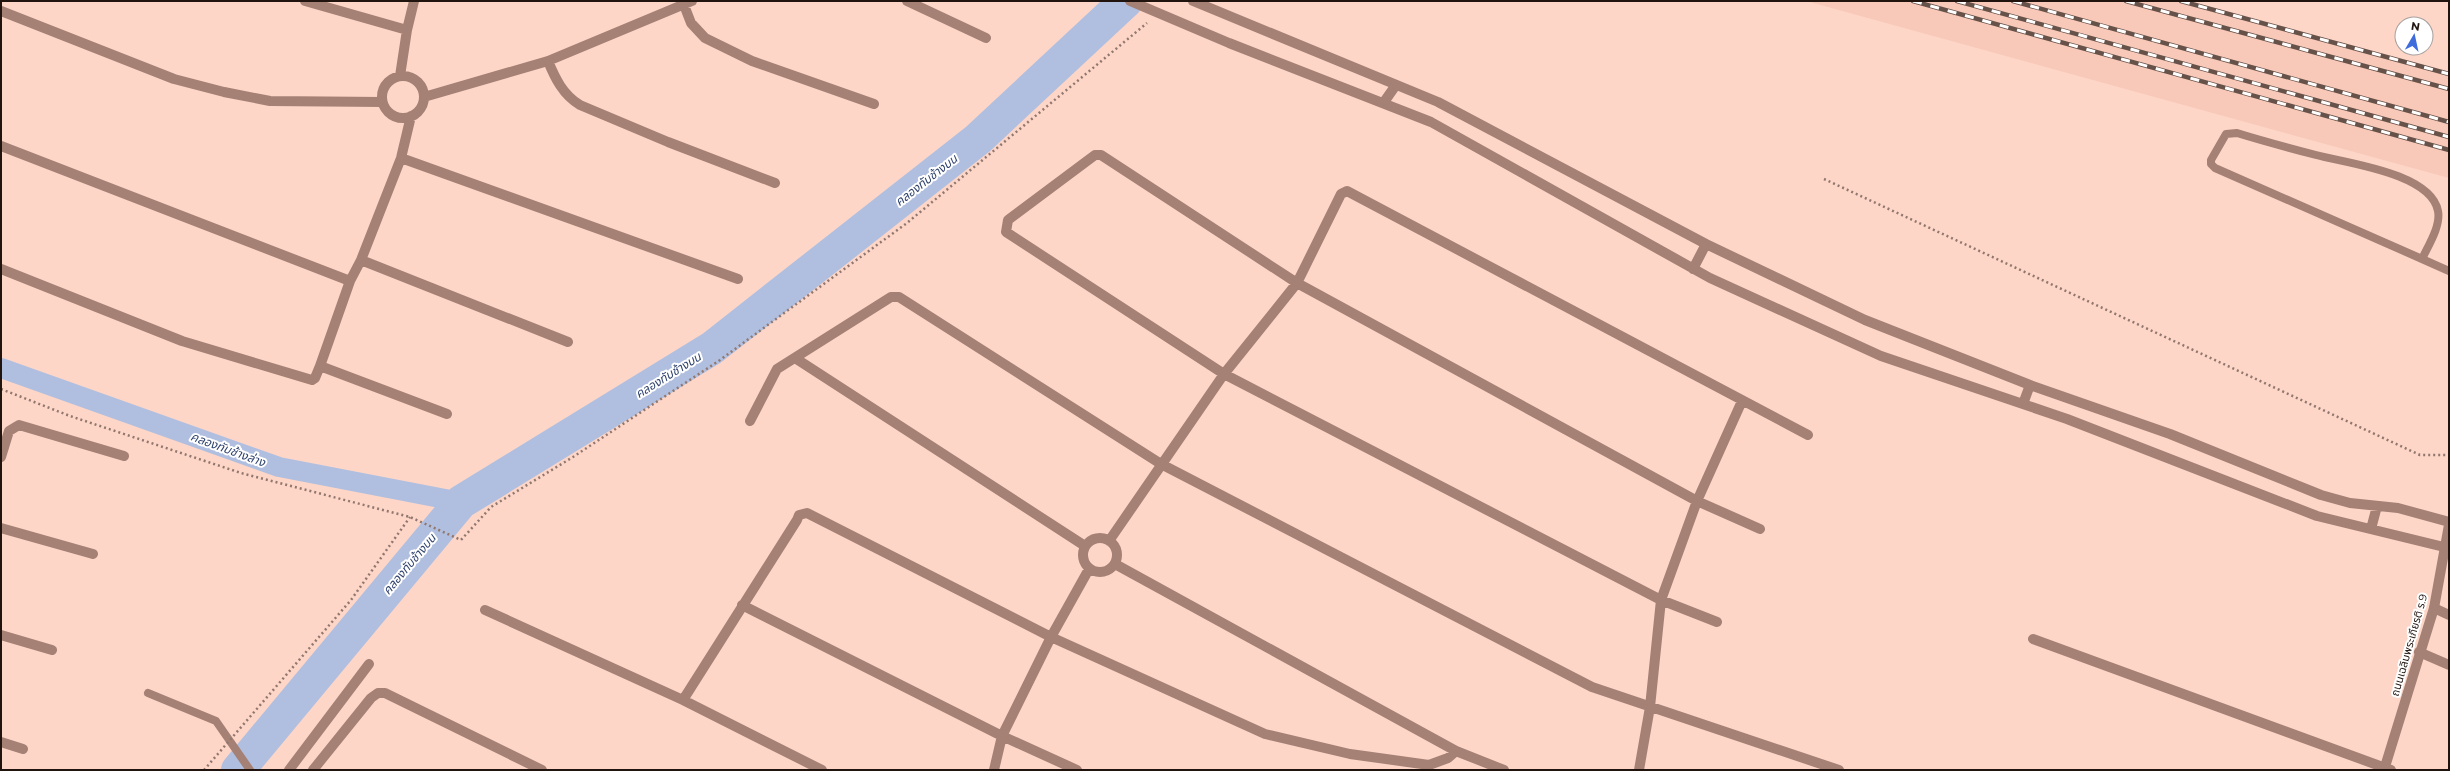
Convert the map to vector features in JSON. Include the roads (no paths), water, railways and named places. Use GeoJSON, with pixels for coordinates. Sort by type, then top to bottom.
{"type":"FeatureCollection","features":[{"type":"Feature","properties":{"kind":"street"},"geometry":{"type":"LineString","coordinates":[[305,1],[407,30]]}},
{"type":"Feature","properties":{"kind":"street"},"geometry":{"type":"LineString","coordinates":[[400,76],[407,30],[414,1]]}},
{"type":"Feature","properties":{"kind":"street"},"geometry":{"type":"LineString","coordinates":[[907,1],[986,38]]}},
{"type":"Feature","properties":{"kind":"street"},"geometry":{"type":"LineString","coordinates":[[1130,1],[1229,43],[1384,102],[1431,122],[1693,269],[1881,356],[2067,419],[2317,516],[2444,547]]}},
{"type":"Feature","properties":{"kind":"street"},"geometry":{"type":"LineString","coordinates":[[1193,1],[1248,25],[1438,102],[1706,244],[1865,320],[2030,385],[2170,434],[2321,495],[2350,503],[2403,509],[2449,524]]}},
{"type":"Feature","properties":{"kind":"street"},"geometry":{"type":"LineString","coordinates":[[424,97],[548,61],[688,3],[691,23],[705,38],[752,61],[874,104]]}},
{"type":"Feature","properties":{"kind":"street"},"geometry":{"type":"LineString","coordinates":[[1,11],[174,78],[224,92],[270,101],[382,102]]}},
{"type":"Feature","properties":{"kind":"street"},"geometry":{"type":"LineString","coordinates":[[548,61],[556,80],[570,99],[580,105],[668,142],[775,182]]}},
{"type":"Feature","properties":{"kind":"street"},"geometry":{"type":"LineString","coordinates":[[1,269],[182,341],[312,380],[315,378],[320,366],[350,282],[361,260],[401,158],[411,116],[420,108],[424,97],[421,86],[412,78],[400,76],[389,80],[382,90],[382,102],[388,112],[399,117],[411,116]]}},
{"type":"Feature","properties":{"kind":"street"},"geometry":{"type":"LineString","coordinates":[[1384,102],[1396,85]]}},
{"type":"Feature","properties":{"kind":"street"},"geometry":{"type":"LineString","coordinates":[[1,146],[350,282]]}},
{"type":"Feature","properties":{"kind":"street"},"geometry":{"type":"LineString","coordinates":[[1716,622],[1661,600],[1224,374],[1006,232],[1008,220],[1095,155],[1101,155],[1298,283],[1696,501],[1760,529]]}},
{"type":"Feature","properties":{"kind":"street"},"geometry":{"type":"LineString","coordinates":[[401,158],[738,279]]}},
{"type":"Feature","properties":{"kind":"street"},"geometry":{"type":"LineString","coordinates":[[1109,541],[1224,374],[1298,283],[1341,194],[1347,191],[1808,435]]}},
{"type":"Feature","properties":{"kind":"street"},"geometry":{"type":"LineString","coordinates":[[1693,269],[1706,244]]}},
{"type":"Feature","properties":{"kind":"street"},"geometry":{"type":"LineString","coordinates":[[361,260],[568,342]]}},
{"type":"Feature","properties":{"kind":"street"},"geometry":{"type":"LineString","coordinates":[[750,421],[777,369],[891,297],[899,297],[1161,464],[1592,687],[1839,770]]}},
{"type":"Feature","properties":{"kind":"street"},"geometry":{"type":"LineString","coordinates":[[795,358],[1085,546]]}},
{"type":"Feature","properties":{"kind":"street"},"geometry":{"type":"LineString","coordinates":[[320,366],[447,414]]}},
{"type":"Feature","properties":{"kind":"street"},"geometry":{"type":"LineString","coordinates":[[2023,404],[2030,385]]}},
{"type":"Feature","properties":{"kind":"street"},"geometry":{"type":"LineString","coordinates":[[1639,770],[1650,707],[1661,600],[1696,501],[1742,401]]}},
{"type":"Feature","properties":{"kind":"street"},"geometry":{"type":"LineString","coordinates":[[1,457],[9,431],[19,425],[124,456]]}},
{"type":"Feature","properties":{"kind":"street"},"geometry":{"type":"LineString","coordinates":[[2371,529],[2377,506]]}},
{"type":"Feature","properties":{"kind":"street"},"geometry":{"type":"LineString","coordinates":[[683,700],[799,515],[807,513],[1051,637],[1265,734],[1350,754],[1429,765],[1448,758],[1456,751]]}},
{"type":"Feature","properties":{"kind":"street","name":"ถนนเฉลิมพระเกียรติ ร.9"},"geometry":{"type":"LineString","coordinates":[[2386,769],[2434,608],[2449,524]]}},
{"type":"Feature","properties":{"kind":"street"},"geometry":{"type":"LineString","coordinates":[[1,528],[93,554]]}},
{"type":"Feature","properties":{"kind":"street"},"geometry":{"type":"LineString","coordinates":[[1096,538],[1109,541],[1117,552],[1115,564],[1106,572],[1094,572],[1089,570],[1082,558],[1085,546],[1096,538]]}},
{"type":"Feature","properties":{"kind":"street"},"geometry":{"type":"LineString","coordinates":[[1115,564],[1456,751],[1504,770]]}},
{"type":"Feature","properties":{"kind":"street"},"geometry":{"type":"LineString","coordinates":[[994,770],[1002,736],[1051,637],[1089,570]]}},
{"type":"Feature","properties":{"kind":"street"},"geometry":{"type":"LineString","coordinates":[[742,605],[1002,736],[1077,770]]}},
{"type":"Feature","properties":{"kind":"street"},"geometry":{"type":"LineString","coordinates":[[2434,608],[2449,615]]}},
{"type":"Feature","properties":{"kind":"street"},"geometry":{"type":"LineString","coordinates":[[485,610],[683,700],[822,770]]}},
{"type":"Feature","properties":{"kind":"street"},"geometry":{"type":"LineString","coordinates":[[1,635],[52,650]]}},
{"type":"Feature","properties":{"kind":"street"},"geometry":{"type":"LineString","coordinates":[[2033,639],[2386,769]]}},
{"type":"Feature","properties":{"kind":"street"},"geometry":{"type":"LineString","coordinates":[[2420,652],[2449,665]]}},
{"type":"Feature","properties":{"kind":"street"},"geometry":{"type":"LineString","coordinates":[[290,770],[369,664]]}},
{"type":"Feature","properties":{"kind":"street"},"geometry":{"type":"LineString","coordinates":[[313,770],[371,698],[378,693],[385,693],[542,770]]}},
{"type":"Feature","properties":{"kind":"street"},"geometry":{"type":"LineString","coordinates":[[1,742],[23,749]]}},
{"type":"Feature","properties":{"kind":"lane"},"geometry":{"type":"LineString","coordinates":[[2422,259],[2436,227],[2438,211],[2433,197],[2408,180],[2389,172],[2302,152],[2237,133],[2226,134],[2212,160],[2211,164],[2215,168],[2449,271]]}},
{"type":"Feature","properties":{"kind":"lane"},"geometry":{"type":"LineString","coordinates":[[148,693],[216,721],[235,752],[250,770]]}},
{"type":"Feature","properties":{"kind":"waterway","name":"คลองทับช้างบน"},"geometry":{"type":"LineString","coordinates":[[238,770],[461,502],[712,348],[978,139],[1126,1]]}},
{"type":"Feature","properties":{"kind":"waterway","name":"คลองทับช้างล่าง"},"geometry":{"type":"LineString","coordinates":[[1,368],[279,467],[461,502]]}},
{"type":"Feature","properties":{"kind":"railway"},"geometry":{"type":"LineString","coordinates":[[1913,1],[2449,150]]}},
{"type":"Feature","properties":{"kind":"railway"},"geometry":{"type":"LineString","coordinates":[[1957,1],[2449,137]]}},
{"type":"Feature","properties":{"kind":"railway"},"geometry":{"type":"LineString","coordinates":[[2013,1],[2449,122]]}},
{"type":"Feature","properties":{"kind":"railway"},"geometry":{"type":"LineString","coordinates":[[2126,1],[2449,89]]}},
{"type":"Feature","properties":{"kind":"railway"},"geometry":{"type":"LineString","coordinates":[[2181,1],[2449,74]]}}]}
